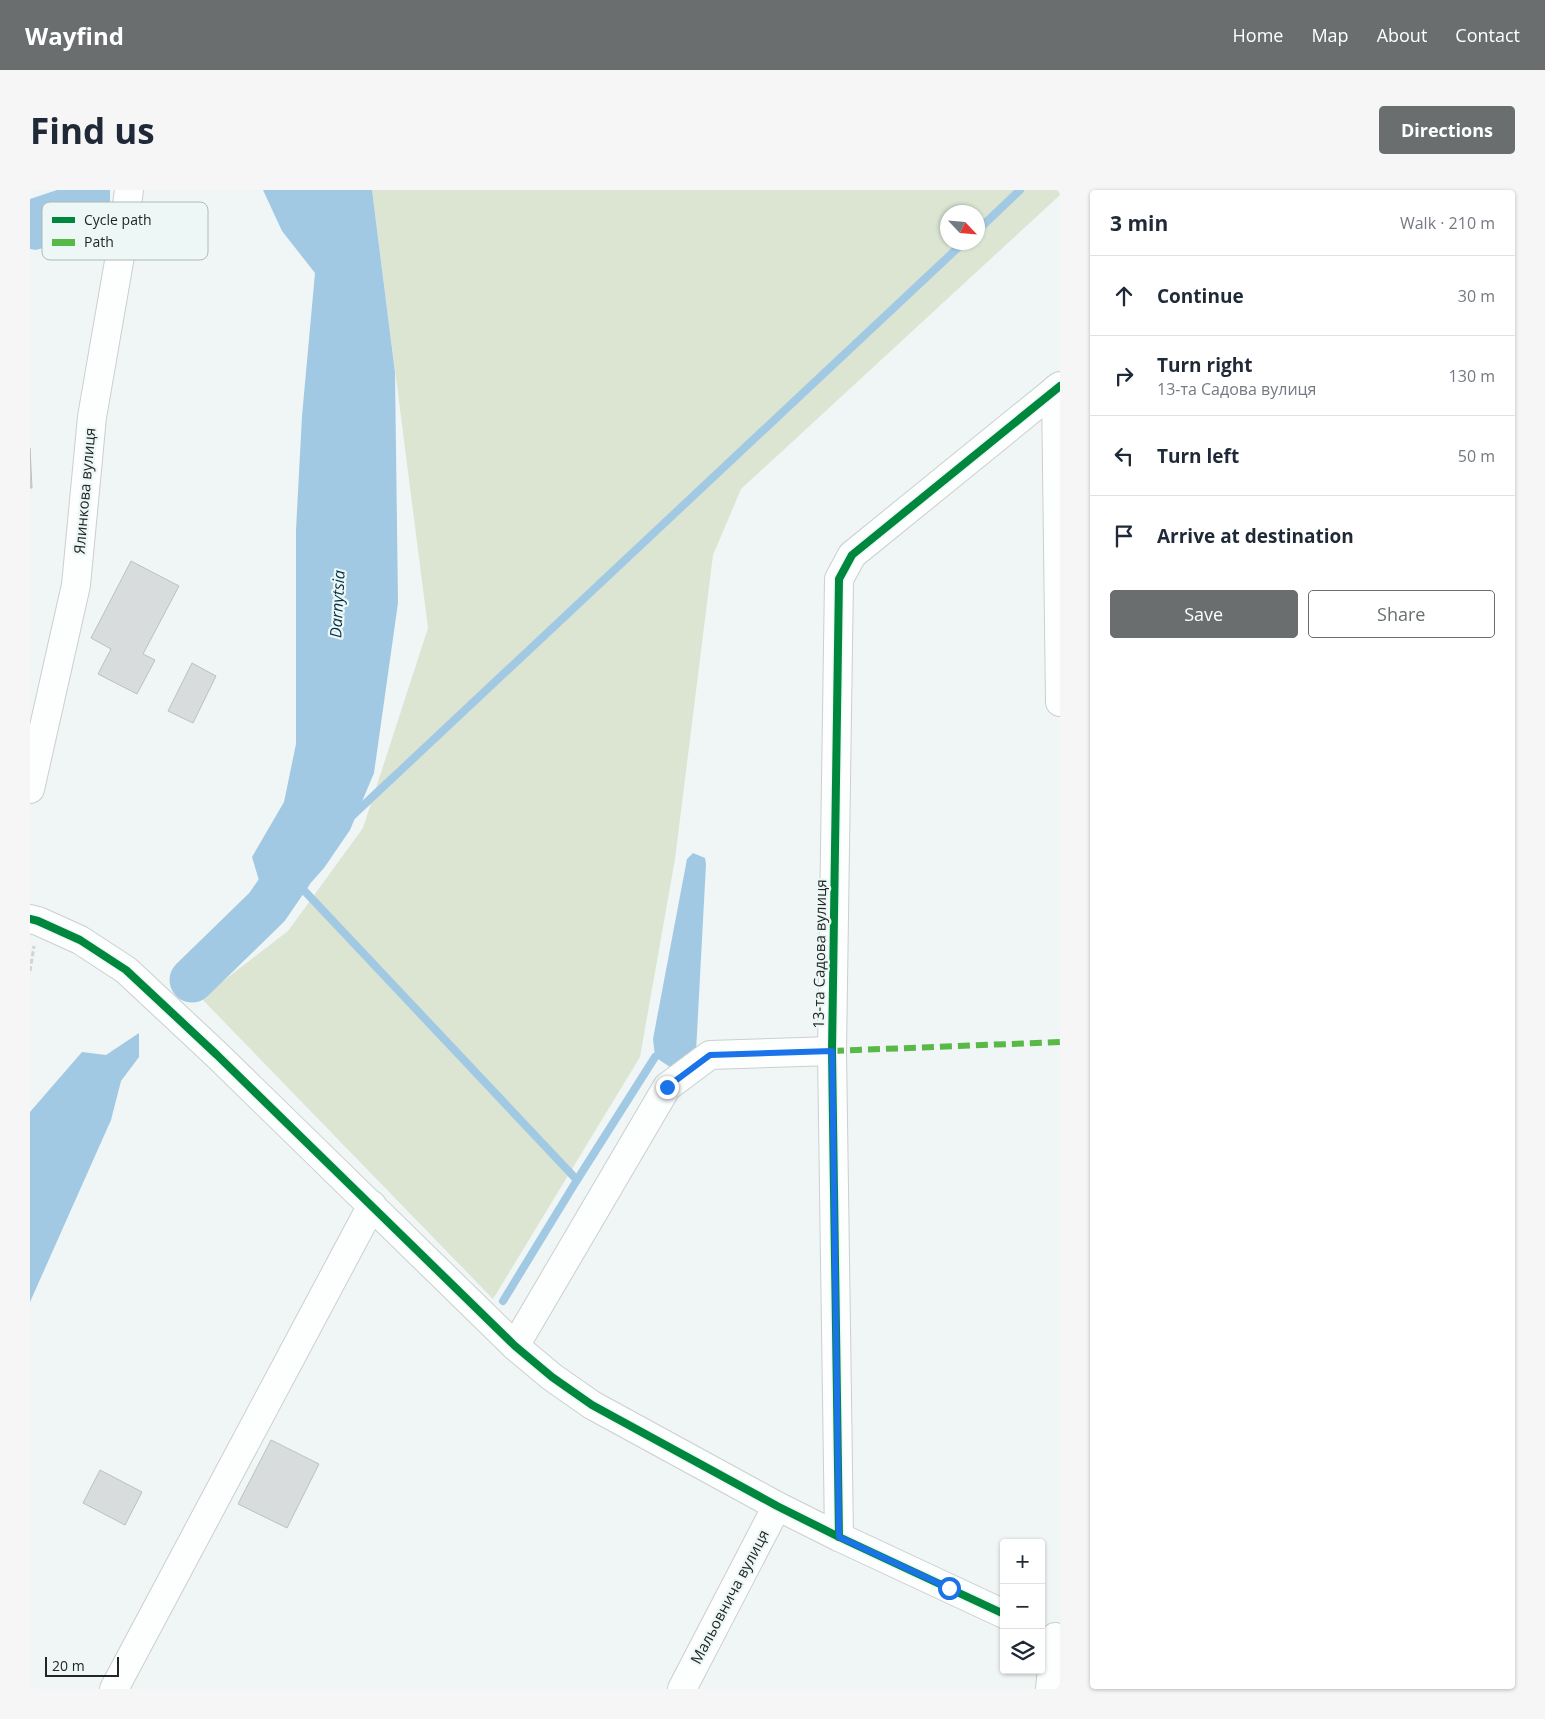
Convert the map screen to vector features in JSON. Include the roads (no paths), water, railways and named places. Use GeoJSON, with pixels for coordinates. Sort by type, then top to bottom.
{"type":"FeatureCollection","features":[{"type":"Feature","properties":{"kind":"street","name":"Ялинкова вулиця"},"geometry":{"type":"LineString","coordinates":[[30,789],[76,585],[92,416],[119,260]]}},
{"type":"Feature","properties":{"kind":"street","name":"13-та Садова вулиця"},"geometry":{"type":"LineString","coordinates":[[839,1537],[832,1051],[839,579],[852,555],[1058,387]]}},
{"type":"Feature","properties":{"kind":"street"},"geometry":{"type":"LineString","coordinates":[[1058,387],[1060,702]]}},
{"type":"Feature","properties":{"kind":"street"},"geometry":{"type":"LineString","coordinates":[[30,919],[80,940],[126,970],[217,1055],[515,1346],[552,1377],[592,1405],[778,1506],[839,1537],[1000,1612]]}},
{"type":"Feature","properties":{"kind":"street"},"geometry":{"type":"LineString","coordinates":[[515,1346],[667,1087],[710,1055],[832,1051]]}},
{"type":"Feature","properties":{"kind":"street"},"geometry":{"type":"LineString","coordinates":[[114,1689],[372,1206]]}},
{"type":"Feature","properties":{"kind":"street","name":"Мальовнича вулиця"},"geometry":{"type":"LineString","coordinates":[[682,1689],[778,1506]]}},
{"type":"Feature","properties":{"kind":"street"},"geometry":{"type":"LineString","coordinates":[[1050,1689],[1052,1636]]}},
{"type":"Feature","properties":{"kind":"water"},"geometry":{"type":"Polygon","coordinates":[[[57,190],[110,190],[110,202],[42,202],[42,248],[36,250],[30,249],[30,199],[57,190]]]}},
{"type":"Feature","properties":{"kind":"water"},"geometry":{"type":"Polygon","coordinates":[[[263,190],[372,190],[395,372],[398,603],[374,773],[350,830],[324,868],[283,914],[267,907],[252,857],[284,802],[296,744],[296,530],[302,416],[315,273],[282,231],[263,190]]]}},
{"type":"Feature","properties":{"kind":"water"},"geometry":{"type":"Polygon","coordinates":[[[693,853],[705,858],[706,864],[696,1052],[686,1064],[670,1067],[655,1057],[653,1039],[687,859],[693,853]]]}},
{"type":"Feature","properties":{"kind":"water"},"geometry":{"type":"Polygon","coordinates":[[[139,1033],[139,1057],[121,1081],[111,1120],[30,1302],[30,1112],[82,1052],[106,1055],[139,1033]]]}},
{"type":"Feature","properties":{"kind":"waterway"},"geometry":{"type":"LineString","coordinates":[[985,223],[1020,190]]}},
{"type":"Feature","properties":{"kind":"waterway"},"geometry":{"type":"LineString","coordinates":[[352,816],[955,250]]}},
{"type":"Feature","properties":{"kind":"waterway","name":"Darnytsia"},"geometry":{"type":"LineString","coordinates":[[192,980],[267,907],[289,875],[300,854]]}},
{"type":"Feature","properties":{"kind":"waterway"},"geometry":{"type":"LineString","coordinates":[[298,884],[577,1180],[655,1057]]}},
{"type":"Feature","properties":{"kind":"waterway"},"geometry":{"type":"LineString","coordinates":[[503,1301],[577,1180]]}}]}
